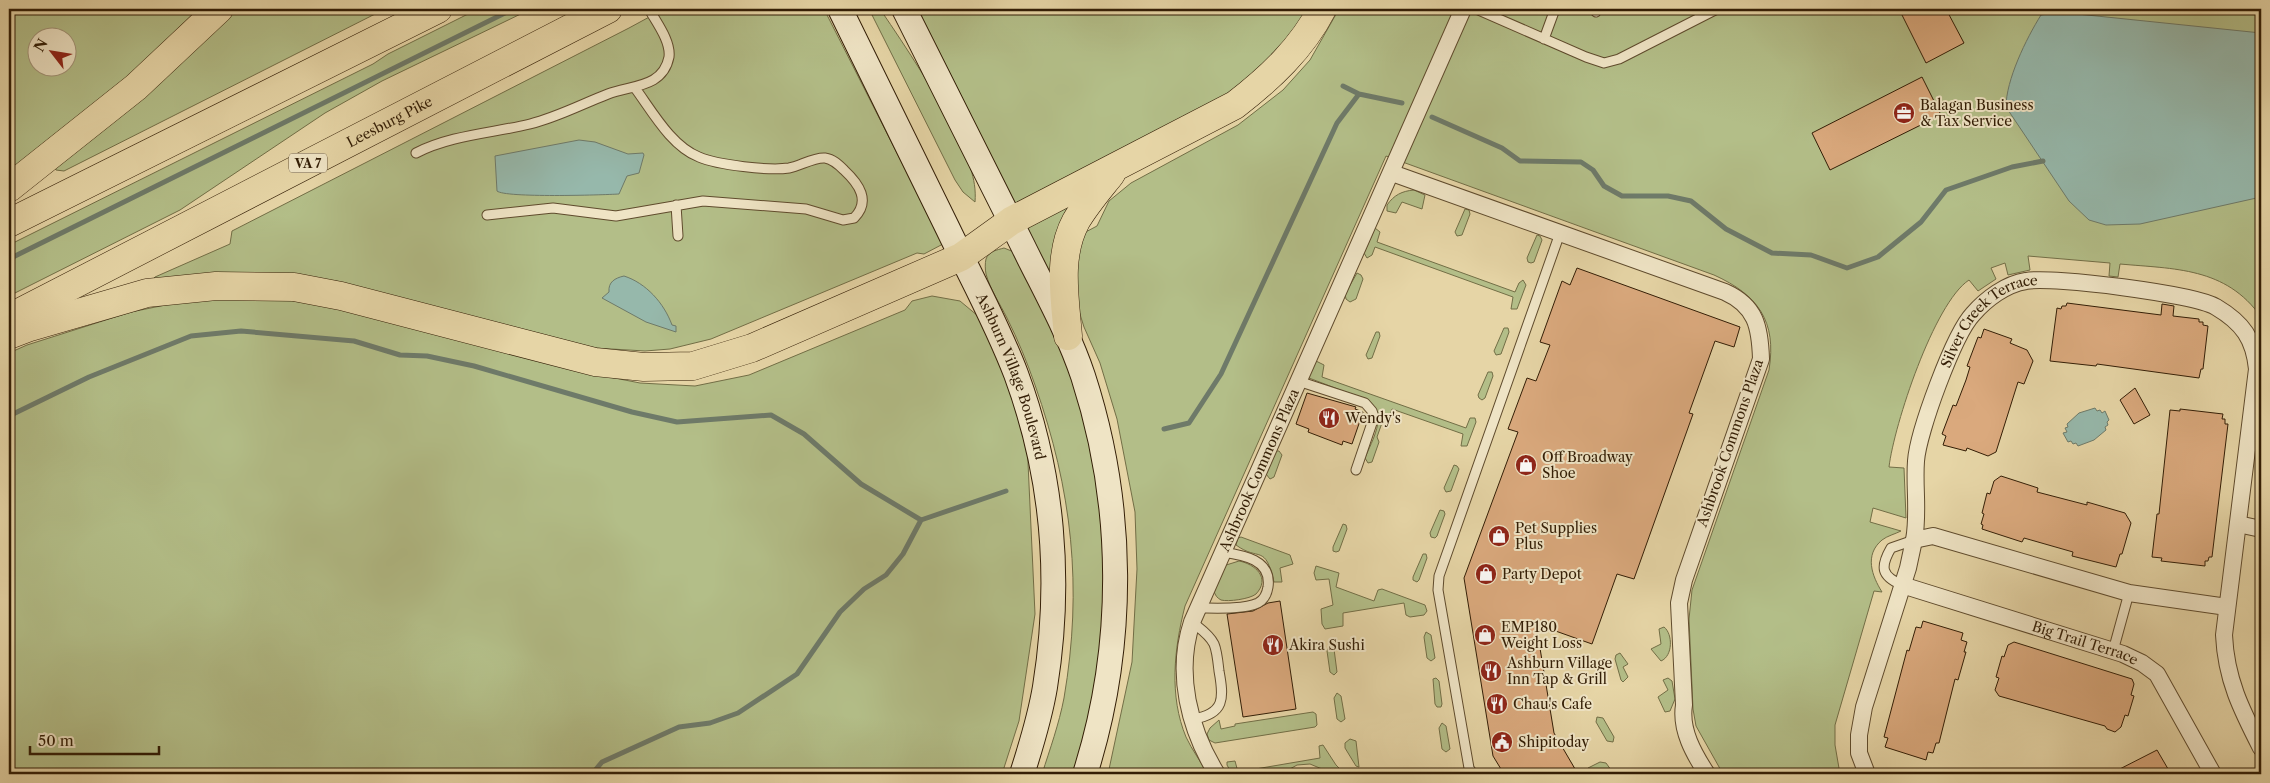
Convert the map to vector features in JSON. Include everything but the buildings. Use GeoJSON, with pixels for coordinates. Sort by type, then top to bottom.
{"type":"FeatureCollection","features":[{"type":"Feature","properties":{"kind":"highway"},"geometry":{"type":"LineString","coordinates":[[9,188],[136,87],[219,9]]}},
{"type":"Feature","properties":{"kind":"highway"},"geometry":{"type":"LineString","coordinates":[[9,224],[438,9]]}},
{"type":"Feature","properties":{"kind":"highway","name":"Leesburg Pike"},"geometry":{"type":"LineString","coordinates":[[9,318],[608,9]]}},
{"type":"Feature","properties":{"kind":"highway"},"geometry":{"type":"LineString","coordinates":[[9,335],[30,327],[147,293],[216,286],[294,287],[341,296],[595,362],[644,367],[693,366],[752,348],[962,257],[1011,221],[1235,105],[1259,87],[1291,54],[1316,21],[1322,9]]}},
{"type":"Feature","properties":{"kind":"highway"},"geometry":{"type":"LineString","coordinates":[[1068,336],[1064,265],[1066,250],[1075,223],[1090,200],[1118,166]]}},
{"type":"Feature","properties":{"kind":"main road","name":"Ashburn Village Boulevard"},"geometry":{"type":"LineString","coordinates":[[840,9],[1001,337],[1015,372],[1038,442],[1047,494],[1054,558],[1052,630],[1045,690],[1022,774]]}},
{"type":"Feature","properties":{"kind":"main road"},"geometry":{"type":"LineString","coordinates":[[904,9],[1068,336],[1095,418],[1105,463],[1114,546],[1116,588],[1112,654],[1103,706],[1085,774]]}},
{"type":"Feature","properties":{"kind":"street","name":"Ashbrook Commons Plaza"},"geometry":{"type":"LineString","coordinates":[[1217,774],[1198,736],[1184,681],[1186,644],[1194,615],[1392,173],[1463,9]]}},
{"type":"Feature","properties":{"kind":"street","name":"Ashbrook Commons Plaza"},"geometry":{"type":"LineString","coordinates":[[1392,173],[1725,292],[1740,299],[1756,323],[1760,339],[1761,359],[1684,580],[1679,603],[1684,706],[1682,715],[1688,740],[1707,774]]}},
{"type":"Feature","properties":{"kind":"street","name":"Silver Creek Terrace"},"geometry":{"type":"LineString","coordinates":[[1914,540],[1916,528],[1916,460],[1921,434],[1965,323],[1986,301],[2006,287],[2027,281],[2050,280],[2197,299],[2215,306],[2226,313],[2246,332],[2255,348],[2259,370],[2224,635],[2225,658],[2237,700],[2261,748]]}},
{"type":"Feature","properties":{"kind":"street"},"geometry":{"type":"LineString","coordinates":[[2238,524],[2261,529]]}},
{"type":"Feature","properties":{"kind":"street"},"geometry":{"type":"LineString","coordinates":[[1868,774],[1859,753],[1862,716],[1914,540],[1933,536],[2129,592],[2227,607]]}},
{"type":"Feature","properties":{"kind":"street","name":"Big Trail Terrace"},"geometry":{"type":"LineString","coordinates":[[1902,585],[2113,651],[2142,663],[2157,674],[2213,774]]}},
{"type":"Feature","properties":{"kind":"lane"},"geometry":{"type":"LineString","coordinates":[[416,153],[436,144],[548,119],[608,94],[635,88],[654,80],[665,68],[668,58],[668,45],[649,9]]}},
{"type":"Feature","properties":{"kind":"lane"},"geometry":{"type":"LineString","coordinates":[[1476,9],[1604,63],[1619,59],[1718,9]]}},
{"type":"Feature","properties":{"kind":"lane"},"geometry":{"type":"LineString","coordinates":[[1544,39],[1555,9]]}},
{"type":"Feature","properties":{"kind":"lane"},"geometry":{"type":"LineString","coordinates":[[487,215],[553,208],[616,216],[703,201],[751,203],[806,209],[847,220],[857,215],[863,200],[861,190],[854,179],[836,163],[822,158],[787,168],[771,169],[715,161],[696,155],[677,141],[635,88]]}},
{"type":"Feature","properties":{"kind":"lane"},"geometry":{"type":"LineString","coordinates":[[676,205],[678,236]]}},
{"type":"Feature","properties":{"kind":"lane"},"geometry":{"type":"LineString","coordinates":[[1473,774],[1469,768],[1438,590],[1439,576],[1560,233]]}},
{"type":"Feature","properties":{"kind":"lane"},"geometry":{"type":"LineString","coordinates":[[1298,381],[1365,403],[1372,410],[1373,422],[1356,470]]}},
{"type":"Feature","properties":{"kind":"lane"},"geometry":{"type":"LineString","coordinates":[[1902,585],[1885,575],[1883,567],[1891,548],[1914,540]]}},
{"type":"Feature","properties":{"kind":"lane"},"geometry":{"type":"LineString","coordinates":[[1193,718],[1205,717],[1214,713],[1222,698],[1215,645],[1194,615],[1260,603],[1264,599],[1268,579],[1262,565],[1241,555],[1221,552]]}},
{"type":"Feature","properties":{"kind":"lane"},"geometry":{"type":"LineString","coordinates":[[2113,651],[2129,592]]}},
{"type":"Feature","properties":{"kind":"green space"},"geometry":{"type":"Polygon","coordinates":[[[9,9],[198,9],[133,72],[75,123],[9,171],[9,9]]]}},
{"type":"Feature","properties":{"kind":"green space"},"geometry":{"type":"Polygon","coordinates":[[[231,9],[385,9],[64,171],[56,170],[54,165],[231,9]]]}},
{"type":"Feature","properties":{"kind":"green space"},"geometry":{"type":"Polygon","coordinates":[[[478,9],[531,9],[382,81],[325,113],[180,210],[9,296],[9,245],[373,64],[388,54],[478,9]]]}},
{"type":"Feature","properties":{"kind":"green space"},"geometry":{"type":"Polygon","coordinates":[[[664,9],[824,9],[943,244],[924,254],[917,253],[711,339],[670,349],[645,351],[595,348],[336,281],[150,282],[155,277],[230,244],[232,231],[664,9]]]}},
{"type":"Feature","properties":{"kind":"green space"},"geometry":{"type":"Polygon","coordinates":[[[869,9],[880,9],[940,103],[971,168],[975,202],[963,192],[955,180],[869,9]]]}},
{"type":"Feature","properties":{"kind":"green space"},"geometry":{"type":"Polygon","coordinates":[[[918,9],[1307,9],[1296,29],[1246,84],[1016,206],[918,9]]]}},
{"type":"Feature","properties":{"kind":"green space"},"geometry":{"type":"Polygon","coordinates":[[[1339,9],[2261,9],[2261,317],[2232,288],[2198,274],[2160,267],[2120,264],[2118,277],[2109,276],[2110,263],[2028,256],[2030,270],[2008,275],[2005,263],[1991,268],[1996,279],[1978,291],[1969,280],[1956,293],[1942,313],[1930,338],[1907,395],[1892,448],[1889,467],[1904,468],[1906,518],[1873,508],[1870,522],[1901,531],[1882,540],[1876,546],[1871,559],[1875,579],[1882,592],[1874,591],[1835,725],[1835,745],[1840,774],[1723,774],[1696,726],[1693,709],[1689,619],[1692,590],[1769,370],[1770,337],[1767,324],[1761,312],[1742,291],[1714,275],[1386,156],[1185,606],[1176,656],[1175,689],[1177,705],[1186,737],[1208,774],[1108,774],[1132,662],[1137,569],[1135,512],[1117,419],[1100,363],[1084,327],[1073,292],[1080,235],[1097,226],[1109,201],[1131,183],[1238,125],[1283,90],[1310,60],[1339,9]]]}},
{"type":"Feature","properties":{"kind":"green space"},"geometry":{"type":"Polygon","coordinates":[[[1414,190],[1425,195],[1422,209],[1402,202],[1396,213],[1387,211],[1387,205],[1395,196],[1414,190]]]}},
{"type":"Feature","properties":{"kind":"green space"},"geometry":{"type":"Polygon","coordinates":[[[1074,202],[1052,279],[1026,228],[1074,202]]]}},
{"type":"Feature","properties":{"kind":"green space"},"geometry":{"type":"Polygon","coordinates":[[[1465,209],[1469,210],[1470,214],[1462,235],[1457,236],[1455,232],[1465,209]]]}},
{"type":"Feature","properties":{"kind":"green space"},"geometry":{"type":"Polygon","coordinates":[[[1375,228],[1380,232],[1377,242],[1515,292],[1519,283],[1523,280],[1526,285],[1517,309],[1511,309],[1513,297],[1375,247],[1372,255],[1367,258],[1364,253],[1375,228]]]}},
{"type":"Feature","properties":{"kind":"green space"},"geometry":{"type":"Polygon","coordinates":[[[1537,235],[1542,240],[1534,262],[1531,263],[1528,262],[1527,258],[1537,235]]]}},
{"type":"Feature","properties":{"kind":"green space"},"geometry":{"type":"Polygon","coordinates":[[[1004,248],[1014,252],[1059,340],[1088,432],[1098,482],[1106,590],[1095,700],[1075,774],[1042,774],[1064,698],[1073,617],[1073,578],[1065,501],[1048,424],[1022,351],[986,274],[985,262],[987,256],[994,251],[1004,248]]]}},
{"type":"Feature","properties":{"kind":"green space"},"geometry":{"type":"Polygon","coordinates":[[[1357,273],[1363,279],[1356,299],[1350,302],[1346,299],[1345,294],[1357,273]]]}},
{"type":"Feature","properties":{"kind":"green space"},"geometry":{"type":"Polygon","coordinates":[[[932,296],[960,301],[984,321],[1010,386],[1027,441],[1035,614],[1019,721],[1002,774],[9,774],[9,353],[27,345],[131,312],[190,300],[276,298],[326,306],[589,373],[640,383],[695,386],[749,375],[905,310],[912,301],[932,296]]]}},
{"type":"Feature","properties":{"kind":"green space"},"geometry":{"type":"Polygon","coordinates":[[[1504,328],[1508,328],[1509,332],[1501,354],[1496,355],[1494,351],[1504,328]]]}},
{"type":"Feature","properties":{"kind":"green space"},"geometry":{"type":"Polygon","coordinates":[[[1376,332],[1379,332],[1380,336],[1372,358],[1368,359],[1366,355],[1376,332]]]}},
{"type":"Feature","properties":{"kind":"green space"},"geometry":{"type":"Polygon","coordinates":[[[1316,361],[1324,365],[1322,377],[1466,428],[1470,418],[1475,418],[1476,422],[1467,446],[1461,446],[1463,434],[1392,409],[1389,417],[1383,420],[1377,437],[1379,442],[1372,462],[1368,463],[1365,458],[1378,421],[1375,407],[1369,401],[1309,378],[1308,375],[1316,361]]]}},
{"type":"Feature","properties":{"kind":"green space"},"geometry":{"type":"Polygon","coordinates":[[[1488,372],[1492,372],[1493,376],[1485,398],[1482,400],[1478,395],[1488,372]]]}},
{"type":"Feature","properties":{"kind":"green space"},"geometry":{"type":"Polygon","coordinates":[[[1276,451],[1279,451],[1282,455],[1274,477],[1270,479],[1266,474],[1276,451]]]}},
{"type":"Feature","properties":{"kind":"green space"},"geometry":{"type":"Polygon","coordinates":[[[1454,465],[1459,469],[1451,491],[1446,492],[1444,488],[1454,465]]]}},
{"type":"Feature","properties":{"kind":"green space"},"geometry":{"type":"Polygon","coordinates":[[[1440,510],[1444,511],[1445,514],[1437,536],[1435,538],[1431,537],[1430,533],[1440,510]]]}},
{"type":"Feature","properties":{"kind":"green space"},"geometry":{"type":"Polygon","coordinates":[[[1343,524],[1346,525],[1347,529],[1339,551],[1336,552],[1333,551],[1333,547],[1343,524]]]}},
{"type":"Feature","properties":{"kind":"green space"},"geometry":{"type":"Polygon","coordinates":[[[1241,537],[1290,555],[1293,564],[1280,568],[1282,582],[1274,582],[1268,562],[1264,558],[1236,545],[1238,538],[1241,537]]]}},
{"type":"Feature","properties":{"kind":"green space"},"geometry":{"type":"Polygon","coordinates":[[[1423,554],[1426,554],[1427,558],[1417,582],[1413,580],[1413,577],[1423,554]]]}},
{"type":"Feature","properties":{"kind":"green space"},"geometry":{"type":"Polygon","coordinates":[[[1239,561],[1251,565],[1259,573],[1262,583],[1260,588],[1256,594],[1249,597],[1221,600],[1214,591],[1223,566],[1239,561]]]}},
{"type":"Feature","properties":{"kind":"green space"},"geometry":{"type":"Polygon","coordinates":[[[1316,566],[1339,573],[1336,587],[1374,601],[1378,590],[1382,589],[1425,605],[1427,611],[1424,615],[1410,617],[1406,615],[1404,603],[1343,613],[1343,626],[1325,629],[1322,624],[1321,609],[1333,605],[1329,579],[1316,580],[1314,573],[1316,566]]]}},
{"type":"Feature","properties":{"kind":"green space"},"geometry":{"type":"Polygon","coordinates":[[[1664,627],[1669,635],[1670,650],[1668,655],[1661,661],[1651,649],[1661,644],[1659,629],[1664,627]]]}},
{"type":"Feature","properties":{"kind":"green space"},"geometry":{"type":"Polygon","coordinates":[[[1426,632],[1431,635],[1435,658],[1431,661],[1427,658],[1424,637],[1426,632]]]}},
{"type":"Feature","properties":{"kind":"green space"},"geometry":{"type":"Polygon","coordinates":[[[1329,647],[1334,649],[1337,672],[1334,675],[1330,672],[1327,651],[1329,647]]]}},
{"type":"Feature","properties":{"kind":"green space"},"geometry":{"type":"Polygon","coordinates":[[[1620,653],[1628,664],[1623,667],[1628,677],[1623,682],[1615,659],[1616,655],[1620,653]]]}},
{"type":"Feature","properties":{"kind":"green space"},"geometry":{"type":"Polygon","coordinates":[[[1436,678],[1439,681],[1441,707],[1437,707],[1435,704],[1433,679],[1436,678]]]}},
{"type":"Feature","properties":{"kind":"green space"},"geometry":{"type":"Polygon","coordinates":[[[1668,678],[1672,681],[1675,699],[1670,711],[1665,712],[1658,697],[1668,690],[1663,680],[1668,678]]]}},
{"type":"Feature","properties":{"kind":"green space"},"geometry":{"type":"Polygon","coordinates":[[[1337,693],[1341,696],[1345,719],[1341,722],[1337,719],[1334,698],[1337,693]]]}},
{"type":"Feature","properties":{"kind":"green space"},"geometry":{"type":"Polygon","coordinates":[[[1313,712],[1316,714],[1317,725],[1315,727],[1215,743],[1209,740],[1207,734],[1210,728],[1219,720],[1221,729],[1235,726],[1235,724],[1313,712]]]}},
{"type":"Feature","properties":{"kind":"green space"},"geometry":{"type":"Polygon","coordinates":[[[1597,717],[1603,718],[1614,737],[1613,742],[1607,741],[1596,722],[1597,717]]]}},
{"type":"Feature","properties":{"kind":"green space"},"geometry":{"type":"Polygon","coordinates":[[[1442,723],[1446,726],[1450,749],[1446,752],[1442,749],[1439,728],[1442,723]]]}},
{"type":"Feature","properties":{"kind":"green space"},"geometry":{"type":"Polygon","coordinates":[[[1350,739],[1356,741],[1359,767],[1356,766],[1345,748],[1345,743],[1350,739]]]}},
{"type":"Feature","properties":{"kind":"green space"},"geometry":{"type":"Polygon","coordinates":[[[1323,745],[1336,765],[1345,774],[1334,774],[1310,764],[1297,765],[1281,774],[1232,774],[1227,765],[1227,762],[1235,761],[1238,772],[1320,758],[1319,746],[1323,745]]]}},
{"type":"Feature","properties":{"kind":"green space"},"geometry":{"type":"Polygon","coordinates":[[[1600,762],[1606,763],[1614,774],[1591,774],[1588,768],[1600,762]]]}},
{"type":"Feature","properties":{"kind":"shaded area"},"geometry":{"type":"Polygon","coordinates":[[[2058,12],[2261,33],[2261,197],[2140,224],[2106,225],[2089,220],[2069,201],[2006,107],[2013,72],[2035,25],[2041,15],[2058,12]]]}},
{"type":"Feature","properties":{"kind":"shaded area"},"geometry":{"type":"Polygon","coordinates":[[[579,140],[595,142],[628,154],[643,153],[639,173],[627,176],[619,194],[517,195],[497,191],[495,156],[579,140]]]}},
{"type":"Feature","properties":{"kind":"shaded area"},"geometry":{"type":"Polygon","coordinates":[[[624,276],[640,284],[653,295],[664,309],[672,325],[676,326],[676,332],[646,322],[602,298],[609,292],[613,281],[624,276]]]}},
{"type":"Feature","properties":{"kind":"shaded area"},"geometry":{"type":"Polygon","coordinates":[[[2095,408],[2102,413],[2105,411],[2109,420],[2107,422],[2108,425],[2105,427],[2106,430],[2094,440],[2078,446],[2071,441],[2068,442],[2063,433],[2067,432],[2065,428],[2068,427],[2067,424],[2079,413],[2095,408]]]}},
{"type":"Feature","properties":{"kind":"waterway"},"geometry":{"type":"LineString","coordinates":[[9,259],[513,9]]}},
{"type":"Feature","properties":{"kind":"waterway"},"geometry":{"type":"LineString","coordinates":[[1343,86],[1359,94]]}},
{"type":"Feature","properties":{"kind":"waterway"},"geometry":{"type":"LineString","coordinates":[[1164,429],[1189,423],[1221,374],[1337,123],[1359,94],[1402,103]]}},
{"type":"Feature","properties":{"kind":"waterway"},"geometry":{"type":"LineString","coordinates":[[1432,117],[1502,148],[1520,161],[1581,162],[1593,170],[1604,186],[1622,196],[1668,196],[1691,201],[1726,229],[1772,253],[1811,255],[1847,268],[1878,257],[1921,222],[1946,190],[2012,167],[2043,161]]}},
{"type":"Feature","properties":{"kind":"waterway"},"geometry":{"type":"LineString","coordinates":[[9,416],[89,377],[191,336],[241,331],[354,341],[400,355],[427,356],[474,366],[632,412],[677,422],[771,415],[804,434],[861,484],[921,520]]}},
{"type":"Feature","properties":{"kind":"waterway"},"geometry":{"type":"LineString","coordinates":[[592,774],[602,762],[679,727],[710,723],[738,713],[797,674],[840,612],[864,589],[886,575],[903,554],[921,520],[1006,491]]}},
{"type":"Feature","properties":{"kind":"place","name":"Balagan Business & Tax Service"},"geometry":{"type":"Point","coordinates":[1904,113]}},
{"type":"Feature","properties":{"kind":"place","name":"Wendy's"},"geometry":{"type":"Point","coordinates":[1329,418]}},
{"type":"Feature","properties":{"kind":"place","name":"Off Broadway Shoe"},"geometry":{"type":"Point","coordinates":[1526,465]}},
{"type":"Feature","properties":{"kind":"place","name":"Pet Supplies Plus"},"geometry":{"type":"Point","coordinates":[1499,536]}},
{"type":"Feature","properties":{"kind":"place","name":"Party Depot"},"geometry":{"type":"Point","coordinates":[1486,574]}},
{"type":"Feature","properties":{"kind":"place","name":"EMP180 Weight Loss"},"geometry":{"type":"Point","coordinates":[1485,635]}},
{"type":"Feature","properties":{"kind":"place","name":"Akira Sushi"},"geometry":{"type":"Point","coordinates":[1273,645]}},
{"type":"Feature","properties":{"kind":"place","name":"Ashburn Village Inn Tap & Grill"},"geometry":{"type":"Point","coordinates":[1491,671]}},
{"type":"Feature","properties":{"kind":"place","name":"Chau's Cafe"},"geometry":{"type":"Point","coordinates":[1497,704]}},
{"type":"Feature","properties":{"kind":"place","name":"Shipitoday"},"geometry":{"type":"Point","coordinates":[1502,742]}}]}
